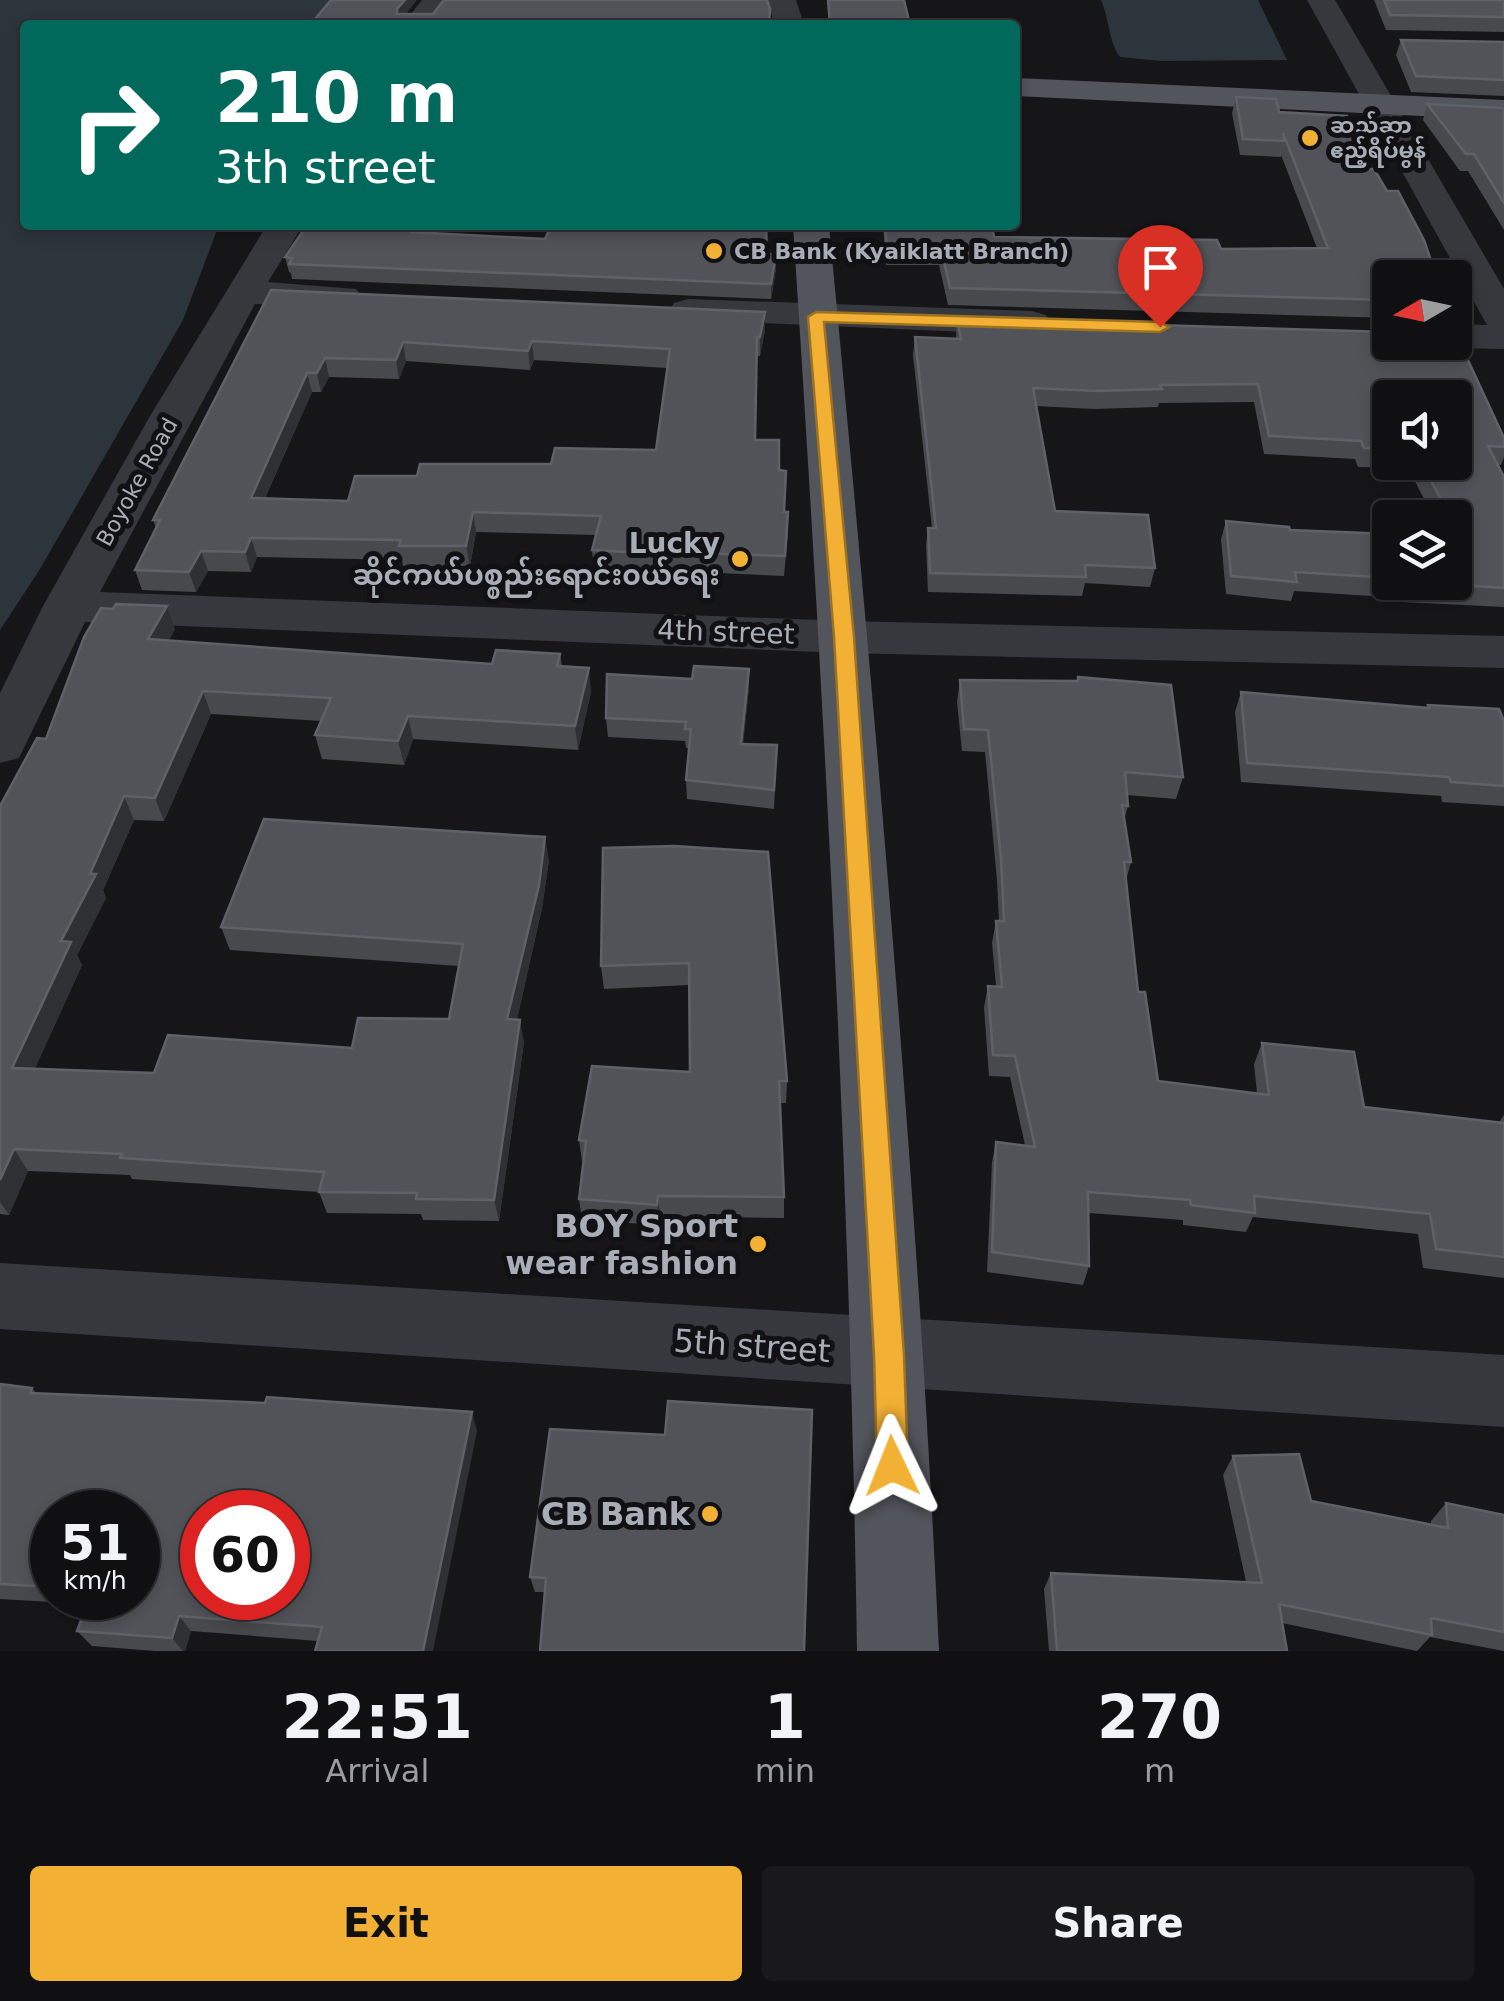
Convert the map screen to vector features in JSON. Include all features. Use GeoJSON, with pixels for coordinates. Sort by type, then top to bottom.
{"type":"FeatureCollection","features":[{"type":"Feature","properties":{"kind":"main road"},"geometry":{"type":"LineString","coordinates":[[1020,87],[1504,110]]}},
{"type":"Feature","properties":{"kind":"main road"},"geometry":{"type":"LineString","coordinates":[[811,230],[844,637],[889,1355],[898,1651]]}},
{"type":"Feature","properties":{"kind":"street"},"geometry":{"type":"LineString","coordinates":[[421,20],[437,0]]}},
{"type":"Feature","properties":{"kind":"street"},"geometry":{"type":"LineString","coordinates":[[1321,0],[1504,322]]}},
{"type":"Feature","properties":{"kind":"street"},"geometry":{"type":"LineString","coordinates":[[1345,42],[1385,42]]}},
{"type":"Feature","properties":{"kind":"street","name":"Boyoke Road"},"geometry":{"type":"LineString","coordinates":[[0,745],[68,606],[242,292],[282,230]]}},
{"type":"Feature","properties":{"kind":"street"},"geometry":{"type":"LineString","coordinates":[[242,292],[380,298]]}},
{"type":"Feature","properties":{"kind":"street"},"geometry":{"type":"LineString","coordinates":[[658,310],[1073,324]]}},
{"type":"Feature","properties":{"kind":"street"},"geometry":{"type":"LineString","coordinates":[[1472,336],[1504,337]]}},
{"type":"Feature","properties":{"kind":"street","name":"4th street"},"geometry":{"type":"LineString","coordinates":[[68,606],[844,637],[1504,652]]}},
{"type":"Feature","properties":{"kind":"street","name":"5th street"},"geometry":{"type":"LineString","coordinates":[[0,1296],[1504,1391]]}},
{"type":"Feature","properties":{"kind":"shaded area"},"geometry":{"type":"Polygon","coordinates":[[[0,0],[348,0],[338,20],[20,20],[20,230],[217,230],[183,320],[40,569],[0,630],[0,0]]]}},
{"type":"Feature","properties":{"kind":"shaded area"},"geometry":{"type":"Polygon","coordinates":[[[1101,0],[1258,0],[1287,60],[1161,61],[1120,57],[1101,0]]]}},
{"type":"Feature","properties":{"kind":"building"},"geometry":{"type":"Polygon","coordinates":[[[331,0],[405,0],[397,14],[433,14],[444,0],[767,0],[770,9],[769,20],[314,20],[331,0]]]}},
{"type":"Feature","properties":{"kind":"building"},"geometry":{"type":"Polygon","coordinates":[[[828,0],[904,0],[909,20],[830,20],[828,0]]]}},
{"type":"Feature","properties":{"kind":"building"},"geometry":{"type":"Polygon","coordinates":[[[1384,0],[1504,0],[1504,17],[1390,15],[1384,0]]]}},
{"type":"Feature","properties":{"kind":"building"},"geometry":{"type":"Polygon","coordinates":[[[1401,40],[1504,42],[1504,80],[1416,76],[1401,40]]]}},
{"type":"Feature","properties":{"kind":"building"},"geometry":{"type":"Polygon","coordinates":[[[1236,97],[1276,99],[1279,112],[1347,116],[1364,169],[1374,169],[1387,191],[1398,191],[1431,260],[1372,260],[1372,300],[950,288],[941,248],[887,248],[885,230],[993,230],[994,237],[1217,240],[1221,249],[1328,248],[1283,133],[1285,141],[1243,139],[1236,97]]]}},
{"type":"Feature","properties":{"kind":"building"},"geometry":{"type":"Polygon","coordinates":[[[1427,104],[1504,108],[1504,203],[1474,154],[1466,154],[1427,104]]]}},
{"type":"Feature","properties":{"kind":"building"},"geometry":{"type":"Polygon","coordinates":[[[304,230],[413,230],[545,239],[549,230],[766,230],[767,254],[776,254],[771,284],[289,264],[292,258],[285,257],[304,230]]]}},
{"type":"Feature","properties":{"kind":"building"},"geometry":{"type":"Polygon","coordinates":[[[271,290],[765,312],[757,337],[755,440],[779,440],[779,470],[786,471],[785,556],[592,550],[601,516],[473,512],[466,546],[399,546],[401,540],[251,538],[245,552],[201,551],[189,572],[135,570],[160,520],[153,520],[271,290]],[[532,341],[528,351],[403,342],[396,360],[325,358],[317,373],[307,373],[251,498],[348,501],[355,476],[417,476],[420,464],[551,464],[555,448],[656,450],[670,349],[532,341]]]}},
{"type":"Feature","properties":{"kind":"building"},"geometry":{"type":"Polygon","coordinates":[[[957,319],[1372,331],[1372,360],[1468,360],[1504,438],[1504,447],[1488,446],[1504,477],[1504,588],[1472,586],[1472,500],[1441,500],[1431,480],[1472,480],[1472,380],[1372,380],[1372,448],[1364,448],[1361,441],[1269,436],[1258,384],[1160,385],[1162,389],[1097,391],[1033,388],[1055,511],[1148,515],[1155,568],[1085,565],[1086,577],[930,573],[928,528],[936,528],[915,337],[961,339],[957,319]]]}},
{"type":"Feature","properties":{"kind":"building"},"geometry":{"type":"Polygon","coordinates":[[[1226,521],[1290,530],[1372,533],[1372,577],[1295,572],[1297,582],[1231,576],[1226,521]]]}},
{"type":"Feature","properties":{"kind":"building"},"geometry":{"type":"Polygon","coordinates":[[[116,604],[167,606],[148,639],[492,664],[496,650],[560,654],[557,666],[589,668],[575,726],[408,716],[398,741],[315,735],[331,698],[203,691],[155,798],[124,796],[90,874],[96,874],[61,941],[71,942],[12,1068],[154,1073],[168,1035],[352,1048],[358,1018],[449,1019],[463,944],[221,927],[264,819],[545,837],[539,885],[507,1019],[520,1020],[494,1200],[416,1199],[417,1193],[319,1192],[324,1172],[120,1158],[122,1154],[14,1149],[0,1180],[0,806],[37,738],[46,739],[84,637],[101,608],[113,609],[116,604]]]}},
{"type":"Feature","properties":{"kind":"building"},"geometry":{"type":"Polygon","coordinates":[[[694,666],[749,669],[741,744],[777,745],[774,790],[686,780],[691,729],[685,729],[686,722],[606,718],[607,674],[692,679],[694,666]]]}},
{"type":"Feature","properties":{"kind":"building"},"geometry":{"type":"Polygon","coordinates":[[[1078,677],[1171,685],[1183,777],[1125,772],[1128,806],[1122,805],[1131,862],[1124,862],[1138,992],[1145,992],[1158,1081],[1269,1095],[1262,1043],[1354,1052],[1364,1107],[1504,1123],[1504,1257],[1436,1249],[1430,1214],[1254,1196],[1255,1213],[1191,1205],[1190,1200],[1088,1192],[1089,1266],[992,1252],[996,1142],[1035,1147],[1015,1056],[993,1055],[988,986],[1002,987],[996,921],[1004,921],[1001,858],[988,730],[964,729],[960,680],[1078,681],[1078,677]]]}},
{"type":"Feature","properties":{"kind":"building"},"geometry":{"type":"Polygon","coordinates":[[[1241,692],[1429,708],[1428,705],[1499,709],[1504,721],[1504,786],[1451,782],[1449,777],[1247,763],[1241,692]]]}},
{"type":"Feature","properties":{"kind":"building"},"geometry":{"type":"Polygon","coordinates":[[[674,846],[768,852],[787,1081],[779,1081],[784,1197],[658,1196],[657,1205],[579,1199],[586,1141],[579,1140],[592,1066],[690,1072],[689,963],[601,966],[603,848],[674,846]]]}},
{"type":"Feature","properties":{"kind":"building"},"geometry":{"type":"Polygon","coordinates":[[[0,1384],[32,1388],[30,1393],[265,1403],[267,1397],[472,1412],[423,1651],[315,1651],[322,1627],[231,1620],[310,1620],[310,1490],[180,1490],[180,1616],[172,1638],[77,1631],[81,1620],[160,1620],[160,1490],[30,1490],[30,1586],[0,1584],[0,1384]]]}},
{"type":"Feature","properties":{"kind":"building"},"geometry":{"type":"Polygon","coordinates":[[[668,1401],[812,1410],[804,1651],[540,1651],[546,1578],[530,1577],[550,1429],[665,1435],[668,1401]]]}},
{"type":"Feature","properties":{"kind":"building"},"geometry":{"type":"Polygon","coordinates":[[[1299,1454],[1311,1501],[1448,1528],[1446,1503],[1504,1515],[1504,1632],[1431,1618],[1432,1635],[1279,1604],[1287,1651],[1057,1651],[1051,1573],[1262,1583],[1233,1456],[1299,1454]]]}},
{"type":"Feature","properties":{"kind":"place","name":"ဆည်ဆာ ဧည့်ရိပ်မွန်"},"geometry":{"type":"Point","coordinates":[1310,138]}},
{"type":"Feature","properties":{"kind":"place","name":"CB Bank (Kyaiklatt Branch)"},"geometry":{"type":"Point","coordinates":[714,251]}},
{"type":"Feature","properties":{"kind":"place","name":"Lucky ဆိုင်ကယ်ပစ္စည်းရောင်း၀ယ်ရေး"},"geometry":{"type":"Point","coordinates":[740,559]}},
{"type":"Feature","properties":{"kind":"place","name":"BOY Sport wear fashion"},"geometry":{"type":"Point","coordinates":[758,1244]}},
{"type":"Feature","properties":{"kind":"place","name":"CB Bank"},"geometry":{"type":"Point","coordinates":[710,1514]}},
{"type":"Feature","properties":{"kind":"route"},"geometry":{"type":"LineString","coordinates":[[892,1466],[889,1355],[844,637],[816,317],[1160,327]]}}]}
